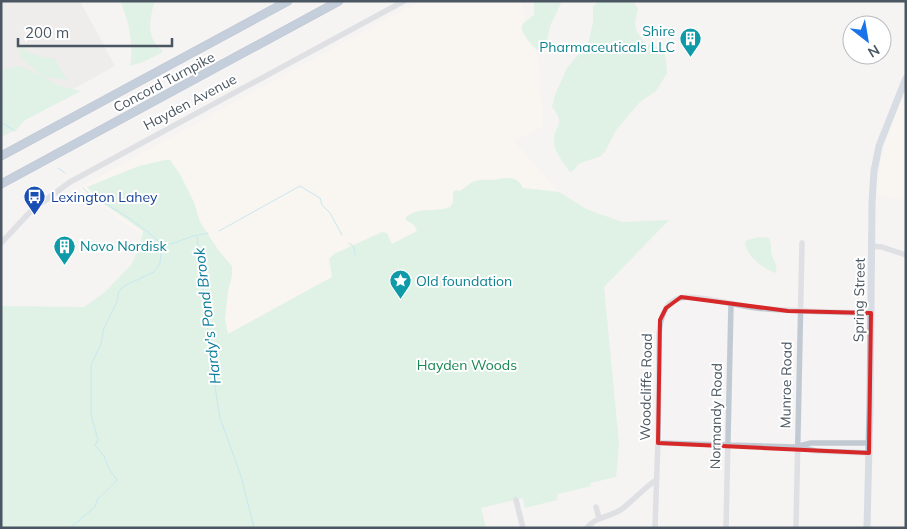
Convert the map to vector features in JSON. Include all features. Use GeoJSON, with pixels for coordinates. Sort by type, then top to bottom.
{"type":"FeatureCollection","features":[{"type":"Feature","properties":{"kind":"highway","name":"Concord Turnpike"},"geometry":{"type":"LineString","coordinates":[[1,156],[288,1]]}},
{"type":"Feature","properties":{"kind":"highway","name":"Concord Turnpike"},"geometry":{"type":"LineString","coordinates":[[1,184],[339,1]]}},
{"type":"Feature","properties":{"kind":"main road","name":"Spring Street"},"geometry":{"type":"LineString","coordinates":[[867,528],[872,203],[877,156],[887,124],[906,78]]}},
{"type":"Feature","properties":{"kind":"street","name":"Hayden Avenue"},"geometry":{"type":"LineString","coordinates":[[1,243],[32,210],[66,184],[404,1]]}},
{"type":"Feature","properties":{"kind":"street","name":"Munroe Road"},"geometry":{"type":"LineString","coordinates":[[796,528],[802,243]]}},
{"type":"Feature","properties":{"kind":"street"},"geometry":{"type":"LineString","coordinates":[[872,246],[906,255]]}},
{"type":"Feature","properties":{"kind":"street","name":"Woodcliffe Road"},"geometry":{"type":"LineString","coordinates":[[655,528],[660,320],[672,301],[680,297],[690,297],[731,304],[800,311],[871,313]]}},
{"type":"Feature","properties":{"kind":"street","name":"Normandy Road"},"geometry":{"type":"LineString","coordinates":[[726,528],[731,304]]}},
{"type":"Feature","properties":{"kind":"street"},"geometry":{"type":"LineString","coordinates":[[658,443],[797,447],[816,451],[869,453]]}},
{"type":"Feature","properties":{"kind":"street"},"geometry":{"type":"LineString","coordinates":[[797,447],[811,443],[869,443]]}},
{"type":"Feature","properties":{"kind":"street"},"geometry":{"type":"LineString","coordinates":[[587,528],[599,518],[622,509],[656,480]]}},
{"type":"Feature","properties":{"kind":"street"},"geometry":{"type":"LineString","coordinates":[[516,500],[523,528]]}},
{"type":"Feature","properties":{"kind":"street"},"geometry":{"type":"LineString","coordinates":[[596,507],[599,518]]}},
{"type":"Feature","properties":{"kind":"highlighted area"},"geometry":{"type":"Polygon","coordinates":[[[681,297],[788,311],[871,313],[869,453],[658,443],[660,320],[666,308],[681,297]]]}},
{"type":"Feature","properties":{"kind":"shaded area"},"geometry":{"type":"Polygon","coordinates":[[[1,1],[80,1],[115,66],[8,125],[1,119],[1,1]]]}},
{"type":"Feature","properties":{"kind":"shaded area"},"geometry":{"type":"Polygon","coordinates":[[[423,1],[522,1],[526,35],[530,45],[538,53],[543,125],[532,133],[514,141],[559,192],[503,186],[174,363],[160,249],[78,188],[388,18],[423,1]]]}},
{"type":"Feature","properties":{"kind":"shaded area"},"geometry":{"type":"Polygon","coordinates":[[[906,100],[906,200],[876,196],[880,164],[885,145],[900,101],[905,103],[906,100]]]}},
{"type":"Feature","properties":{"kind":"green space"},"geometry":{"type":"Polygon","coordinates":[[[120,1],[155,1],[150,21],[151,34],[153,40],[163,52],[130,66],[130,33],[120,1]]]}},
{"type":"Feature","properties":{"kind":"green space"},"geometry":{"type":"Polygon","coordinates":[[[534,1],[562,1],[550,26],[545,50],[541,52],[528,40],[522,29],[524,23],[534,15],[534,1]]]}},
{"type":"Feature","properties":{"kind":"green space"},"geometry":{"type":"Polygon","coordinates":[[[633,1],[638,9],[635,23],[637,32],[645,43],[659,48],[665,54],[667,73],[656,91],[640,102],[616,130],[601,156],[578,164],[570,172],[559,157],[554,144],[559,125],[559,118],[552,107],[555,95],[567,68],[588,44],[593,23],[593,6],[598,2],[633,1]]]}},
{"type":"Feature","properties":{"kind":"green space"},"geometry":{"type":"Polygon","coordinates":[[[17,45],[33,54],[55,59],[67,80],[42,76],[22,58],[17,45]]]}},
{"type":"Feature","properties":{"kind":"green space"},"geometry":{"type":"Polygon","coordinates":[[[17,66],[23,67],[60,86],[81,91],[25,120],[17,129],[1,137],[3,70],[17,66]]]}},
{"type":"Feature","properties":{"kind":"green space","name":"Hayden Woods"},"geometry":{"type":"Polygon","coordinates":[[[170,160],[181,176],[194,202],[200,222],[219,251],[232,266],[225,319],[228,334],[332,277],[329,259],[334,254],[382,232],[387,233],[392,244],[417,231],[414,225],[406,220],[406,217],[416,212],[450,207],[453,203],[453,192],[456,190],[460,191],[478,180],[510,178],[517,181],[523,188],[559,192],[586,209],[622,222],[669,220],[604,287],[619,444],[616,477],[590,483],[591,486],[558,494],[557,500],[525,508],[523,498],[481,508],[486,528],[1,528],[1,306],[84,307],[105,292],[131,265],[140,246],[143,231],[100,201],[87,187],[139,166],[170,160]]]}},
{"type":"Feature","properties":{"kind":"green space"},"geometry":{"type":"Polygon","coordinates":[[[759,237],[769,238],[776,273],[761,265],[748,252],[745,242],[759,237]]]}},
{"type":"Feature","properties":{"kind":"waterway"},"geometry":{"type":"LineString","coordinates":[[1,122],[15,131]]}},
{"type":"Feature","properties":{"kind":"waterway"},"geometry":{"type":"LineString","coordinates":[[58,168],[65,173]]}},
{"type":"Feature","properties":{"kind":"waterway"},"geometry":{"type":"LineString","coordinates":[[219,231],[300,186],[320,198],[322,205],[330,213],[342,235]]}},
{"type":"Feature","properties":{"kind":"waterway","name":"Hardy's Pond Brook"},"geometry":{"type":"LineString","coordinates":[[83,188],[98,202],[106,204],[129,218],[162,245],[175,243],[197,235],[212,368],[220,418],[241,476],[254,528]]}},
{"type":"Feature","properties":{"kind":"waterway"},"geometry":{"type":"LineString","coordinates":[[199,235],[208,233]]}},
{"type":"Feature","properties":{"kind":"waterway"},"geometry":{"type":"LineString","coordinates":[[349,243],[354,247],[355,255]]}},
{"type":"Feature","properties":{"kind":"waterway"},"geometry":{"type":"LineString","coordinates":[[70,528],[95,507],[97,500],[117,480],[109,469],[104,456],[95,445],[98,440],[91,415],[91,365],[101,344],[104,328],[118,299],[118,293],[124,286],[154,272],[160,263],[162,245]]}},
{"type":"Feature","properties":{"kind":"waterway"},"geometry":{"type":"LineString","coordinates":[[60,528],[65,528]]}},
{"type":"Feature","properties":{"kind":"place","name":"Shire Pharmaceuticals LLC"},"geometry":{"type":"Point","coordinates":[691,58]}},
{"type":"Feature","properties":{"kind":"place","name":"Lexington Lahey"},"geometry":{"type":"Point","coordinates":[35,216]}},
{"type":"Feature","properties":{"kind":"place","name":"Novo Nordisk"},"geometry":{"type":"Point","coordinates":[64,265]}},
{"type":"Feature","properties":{"kind":"place","name":"Old foundation"},"geometry":{"type":"Point","coordinates":[400,300]}}]}
